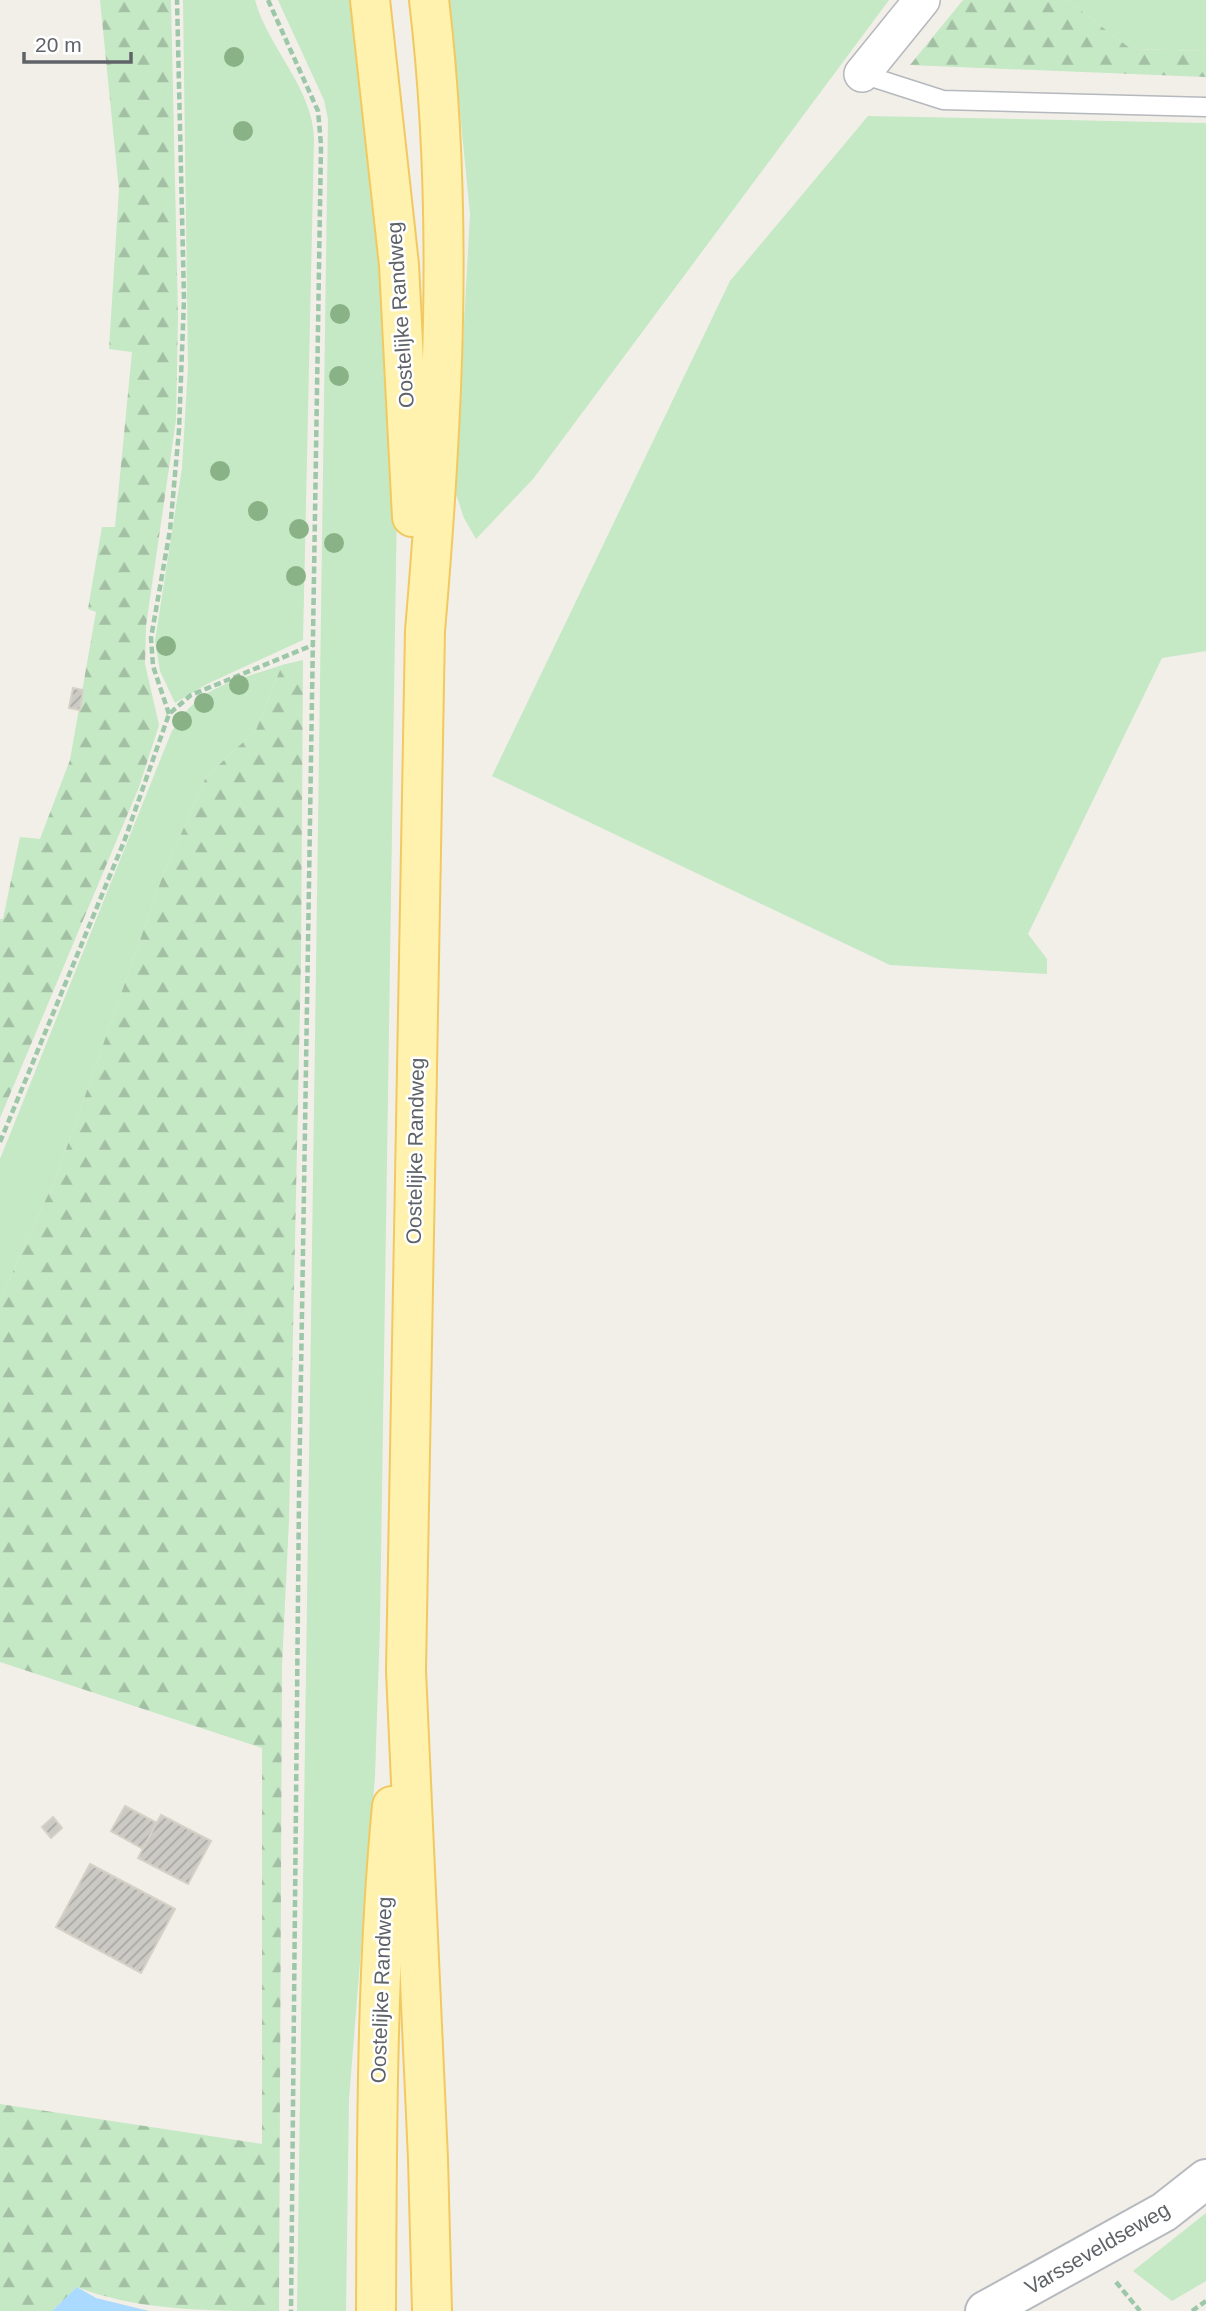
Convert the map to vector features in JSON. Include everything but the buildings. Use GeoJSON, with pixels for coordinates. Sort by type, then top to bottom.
{"type":"FeatureCollection","features":[{"type":"Feature","properties":{"kind":"main road","name":"Oostelijke Randweg"},"geometry":{"type":"LineString","coordinates":[[370,0],[400,265],[413,530],[425,631]]}},
{"type":"Feature","properties":{"kind":"main road","name":"Oostelijke Randweg"},"geometry":{"type":"LineString","coordinates":[[429,0],[445,223],[433,539],[425,631],[406,1671],[428,2159],[432,2311]]}},
{"type":"Feature","properties":{"kind":"main road","name":"Oostelijke Randweg"},"geometry":{"type":"LineString","coordinates":[[376,2311],[382,1916],[406,1671]]}},
{"type":"Feature","properties":{"kind":"main road","name":"Varsseveldseweg"},"geometry":{"type":"LineString","coordinates":[[985,2311],[1164,2212],[1206,2179]]}},
{"type":"Feature","properties":{"kind":"street"},"geometry":{"type":"LineString","coordinates":[[862,74],[922,0]]}},
{"type":"Feature","properties":{"kind":"lane"},"geometry":{"type":"LineString","coordinates":[[862,74],[943,100],[1206,107]]}},
{"type":"Feature","properties":{"kind":"path"},"geometry":{"type":"LineString","coordinates":[[169,714],[153,666],[151,638],[170,530],[180,430],[184,299],[177,0]]}},
{"type":"Feature","properties":{"kind":"path"},"geometry":{"type":"LineString","coordinates":[[268,0],[318,111],[320,145],[291,2311]]}},
{"type":"Feature","properties":{"kind":"path"},"geometry":{"type":"LineString","coordinates":[[0,1142],[125,839],[169,714],[191,695],[313,645]]}},
{"type":"Feature","properties":{"kind":"path"},"geometry":{"type":"LineString","coordinates":[[1192,2311],[1206,2301]]}},
{"type":"Feature","properties":{"kind":"green space"},"geometry":{"type":"Polygon","coordinates":[[[100,0],[171,0],[178,317],[176,420],[146,626],[145,664],[159,725],[139,787],[0,1118],[0,919],[3,919],[20,837],[40,839],[70,760],[96,612],[88,609],[102,527],[115,527],[132,352],[109,349],[119,190],[100,0]]]}},
{"type":"Feature","properties":{"kind":"green space"},"geometry":{"type":"Polygon","coordinates":[[[183,0],[255,0],[261,18],[306,103],[312,120],[314,139],[303,640],[207,684],[175,703],[160,671],[155,641],[182,468],[188,367],[183,0]]]}},
{"type":"Feature","properties":{"kind":"green space"},"geometry":{"type":"Polygon","coordinates":[[[278,0],[357,0],[370,108],[397,498],[380,1624],[375,1776],[349,2099],[346,2311],[297,2311],[328,119],[324,100],[278,0]]]}},
{"type":"Feature","properties":{"kind":"green space"},"geometry":{"type":"Polygon","coordinates":[[[449,0],[889,0],[533,479],[476,539],[464,518],[455,491],[470,214],[449,0]]]}},
{"type":"Feature","properties":{"kind":"green space"},"geometry":{"type":"Polygon","coordinates":[[[963,0],[1067,0],[1131,49],[1206,51],[1206,77],[910,65],[963,0]]]}},
{"type":"Feature","properties":{"kind":"green space"},"geometry":{"type":"Polygon","coordinates":[[[1067,0],[1206,0],[1206,51],[1131,49],[1067,0]]]}},
{"type":"Feature","properties":{"kind":"green space"},"geometry":{"type":"Polygon","coordinates":[[[868,116],[1206,123],[1206,651],[1162,658],[1028,934],[1047,959],[1047,974],[890,965],[492,776],[730,281],[868,116]]]}},
{"type":"Feature","properties":{"kind":"green space"},"geometry":{"type":"Polygon","coordinates":[[[303,660],[301,960],[289,1520],[282,1665],[279,2311],[175,2308],[125,2301],[77,2287],[52,2311],[0,2311],[0,2104],[262,2144],[262,1748],[0,1662],[0,1300],[57,1175],[163,875],[206,777],[256,730],[282,665],[303,660]]]}},
{"type":"Feature","properties":{"kind":"green space"},"geometry":{"type":"Polygon","coordinates":[[[282,665],[256,730],[206,777],[163,875],[57,1175],[0,1300],[0,1159],[171,733],[193,705],[218,687],[282,665]]]}},
{"type":"Feature","properties":{"kind":"green space"},"geometry":{"type":"Polygon","coordinates":[[[1206,2213],[1206,2281],[1172,2301],[1133,2271],[1206,2213]]]}},
{"type":"Feature","properties":{"kind":"water"},"geometry":{"type":"Polygon","coordinates":[[[77,2287],[96,2298],[149,2311],[52,2311],[77,2287]]]}}]}
